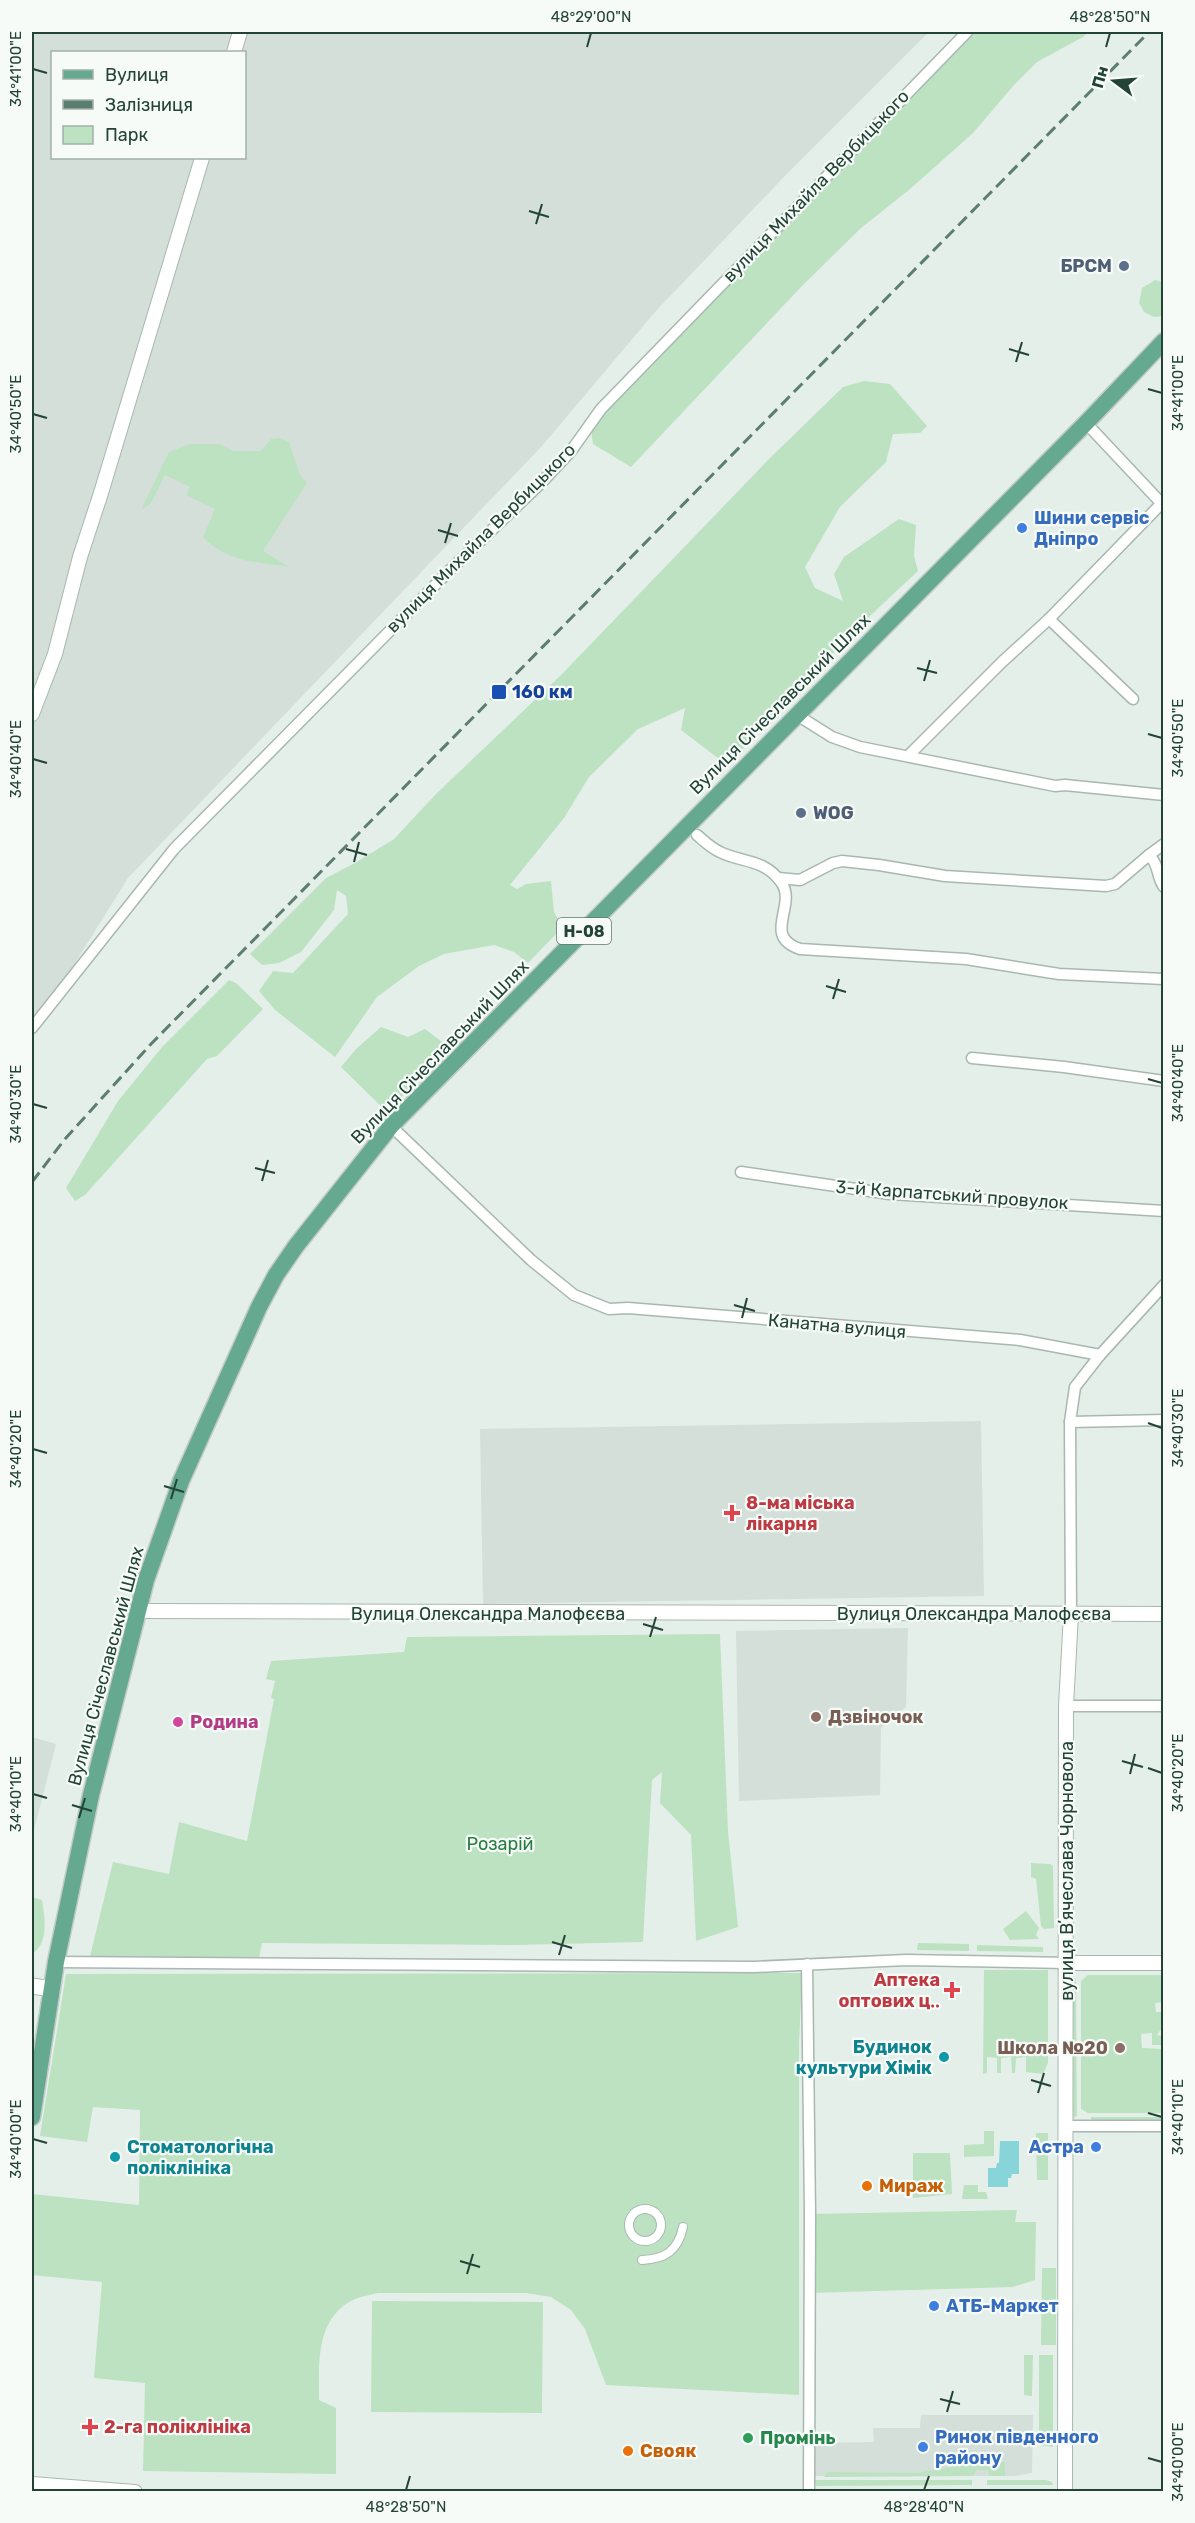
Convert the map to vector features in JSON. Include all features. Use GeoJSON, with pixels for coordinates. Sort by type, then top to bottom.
{"type":"FeatureCollection","features":[{"type":"Feature","properties":{"kind":"main road","name":"Вулиця Січеславський Шлях"},"geometry":{"type":"LineString","coordinates":[[32,2117],[56,1962],[91,1795],[137,1611],[181,1480],[258,1307],[276,1275],[296,1246],[391,1126],[1086,423],[1164,341]]}},
{"type":"Feature","properties":{"kind":"main road"},"geometry":{"type":"LineString","coordinates":[[32,1986],[52,1989]]}},
{"type":"Feature","properties":{"kind":"street"},"geometry":{"type":"LineString","coordinates":[[234,51],[240,32]]}},
{"type":"Feature","properties":{"kind":"street","name":"вулиця Михайла Вербицького"},"geometry":{"type":"LineString","coordinates":[[32,1028],[174,849],[449,571],[542,482],[571,451],[601,409],[967,32]]}},
{"type":"Feature","properties":{"kind":"street"},"geometry":{"type":"LineString","coordinates":[[32,714],[55,654],[80,557],[105,482],[202,159]]}},
{"type":"Feature","properties":{"kind":"street"},"geometry":{"type":"LineString","coordinates":[[908,756],[1162,505],[1086,423]]}},
{"type":"Feature","properties":{"kind":"street"},"geometry":{"type":"LineString","coordinates":[[1049,619],[1133,699]]}},
{"type":"Feature","properties":{"kind":"street"},"geometry":{"type":"LineString","coordinates":[[797,715],[841,740],[860,747],[1055,786],[1065,785],[1164,795]]}},
{"type":"Feature","properties":{"kind":"street"},"geometry":{"type":"LineString","coordinates":[[697,835],[720,852],[758,863],[778,878],[785,891],[786,902],[780,928],[783,939],[789,946],[800,949],[966,959],[1059,974],[1164,980]]}},
{"type":"Feature","properties":{"kind":"street"},"geometry":{"type":"LineString","coordinates":[[778,878],[800,880],[833,863],[842,861],[945,876],[1106,886],[1115,884],[1164,844]]}},
{"type":"Feature","properties":{"kind":"street"},"geometry":{"type":"LineString","coordinates":[[1149,855],[1159,870],[1160,882],[1164,887]]}},
{"type":"Feature","properties":{"kind":"street"},"geometry":{"type":"LineString","coordinates":[[972,1058],[1064,1067],[1164,1081]]}},
{"type":"Feature","properties":{"kind":"street","name":"Канатна вулиця"},"geometry":{"type":"LineString","coordinates":[[391,1126],[531,1260],[574,1295],[609,1309],[628,1308],[1020,1340],[1100,1355]]}},
{"type":"Feature","properties":{"kind":"street","name":"3-й Карпатський провулок"},"geometry":{"type":"LineString","coordinates":[[741,1172],[890,1194],[1164,1211]]}},
{"type":"Feature","properties":{"kind":"street","name":"вулиця Вʼячеслава Чорновола"},"geometry":{"type":"LineString","coordinates":[[1065,2492],[1068,1963],[1066,1706],[1071,1614],[1070,1422],[1075,1387],[1100,1355],[1164,1284]]}},
{"type":"Feature","properties":{"kind":"street"},"geometry":{"type":"LineString","coordinates":[[1070,1422],[1164,1420]]}},
{"type":"Feature","properties":{"kind":"street","name":"Вулиця Олександра Малофєєва"},"geometry":{"type":"LineString","coordinates":[[137,1611],[1164,1614]]}},
{"type":"Feature","properties":{"kind":"street"},"geometry":{"type":"LineString","coordinates":[[1066,1706],[1164,1706]]}},
{"type":"Feature","properties":{"kind":"street"},"geometry":{"type":"LineString","coordinates":[[56,1962],[754,1967],[906,1960],[1164,1963]]}},
{"type":"Feature","properties":{"kind":"street"},"geometry":{"type":"LineString","coordinates":[[807,1964],[810,2214],[809,2492]]}},
{"type":"Feature","properties":{"kind":"street"},"geometry":{"type":"LineString","coordinates":[[1067,2126],[1164,2126]]}},
{"type":"Feature","properties":{"kind":"street"},"geometry":{"type":"LineString","coordinates":[[642,2260],[661,2259],[669,2254],[680,2241],[683,2227]]}},
{"type":"Feature","properties":{"kind":"street"},"geometry":{"type":"LineString","coordinates":[[32,2484],[135,2492]]}},
{"type":"Feature","properties":{"kind":"shaded area"},"geometry":{"type":"Polygon","coordinates":[[[32,32],[929,32],[781,180],[655,312],[542,446],[128,878],[32,1032],[32,32]]]}},
{"type":"Feature","properties":{"kind":"shaded area","name":"8-ма міська лікарня"},"geometry":{"type":"Polygon","coordinates":[[[981,1421],[984,1596],[483,1604],[480,1429],[981,1421]]]}},
{"type":"Feature","properties":{"kind":"shaded area","name":"Дзвіночок"},"geometry":{"type":"Polygon","coordinates":[[[908,1628],[906,1707],[881,1728],[880,1795],[739,1801],[736,1631],[908,1628]]]}},
{"type":"Feature","properties":{"kind":"shaded area"},"geometry":{"type":"Polygon","coordinates":[[[32,1737],[56,1744],[32,1838],[32,1737]]]}},
{"type":"Feature","properties":{"kind":"shaded area","name":"Ринок південного району"},"geometry":{"type":"Polygon","coordinates":[[[921,2415],[1033,2415],[1032,2473],[1015,2476],[813,2476],[813,2443],[874,2442],[873,2428],[920,2428],[921,2415]]]}},
{"type":"Feature","properties":{"kind":"green space"},"geometry":{"type":"Polygon","coordinates":[[[971,32],[1088,32],[1037,62],[973,133],[909,190],[861,228],[802,286],[631,467],[593,444],[591,430],[605,410],[971,32]]]}},
{"type":"Feature","properties":{"kind":"green space"},"geometry":{"type":"Polygon","coordinates":[[[1155,280],[1163,282],[1163,316],[1154,317],[1144,312],[1139,303],[1142,288],[1155,280]]]}},
{"type":"Feature","properties":{"kind":"green space"},"geometry":{"type":"Polygon","coordinates":[[[864,381],[890,384],[927,426],[920,433],[893,434],[886,462],[840,507],[805,567],[815,588],[843,601],[834,574],[844,557],[899,519],[916,525],[914,556],[918,571],[856,629],[727,765],[681,730],[685,708],[638,729],[589,777],[564,818],[510,885],[517,889],[526,884],[551,881],[554,912],[563,927],[528,963],[514,952],[494,945],[444,954],[419,966],[377,997],[335,1057],[275,1010],[259,991],[273,971],[293,973],[348,914],[346,896],[337,890],[334,910],[301,952],[279,963],[262,965],[250,954],[326,878],[394,839],[437,793],[562,674],[770,458],[843,387],[864,381]]]}},
{"type":"Feature","properties":{"kind":"green space"},"geometry":{"type":"Polygon","coordinates":[[[279,438],[289,442],[300,475],[307,483],[263,551],[289,567],[243,560],[213,546],[203,537],[215,509],[186,495],[190,487],[165,475],[151,503],[141,510],[169,452],[190,444],[220,444],[233,451],[261,451],[271,439],[279,438]]]}},
{"type":"Feature","properties":{"kind":"green space"},"geometry":{"type":"Polygon","coordinates":[[[229,980],[236,983],[263,1009],[217,1056],[207,1059],[85,1195],[75,1201],[66,1188],[118,1101],[163,1046],[229,980]]]}},
{"type":"Feature","properties":{"kind":"green space"},"geometry":{"type":"Polygon","coordinates":[[[381,1027],[408,1037],[425,1029],[449,1047],[387,1112],[341,1067],[356,1049],[381,1027]]]}},
{"type":"Feature","properties":{"kind":"green space","name":"Розарій"},"geometry":{"type":"Polygon","coordinates":[[[720,1634],[728,1831],[738,1927],[696,1941],[691,1835],[660,1803],[662,1772],[652,1780],[643,1942],[515,1945],[262,1943],[259,1958],[90,1956],[113,1862],[169,1874],[179,1822],[247,1841],[274,1699],[271,1698],[275,1681],[266,1679],[271,1661],[404,1652],[407,1637],[720,1634]]]}},
{"type":"Feature","properties":{"kind":"green space"},"geometry":{"type":"Polygon","coordinates":[[[1031,1863],[1053,1866],[1054,1928],[1044,1929],[1041,1926],[1036,1879],[1031,1877],[1031,1863]]]}},
{"type":"Feature","properties":{"kind":"green space"},"geometry":{"type":"Polygon","coordinates":[[[32,1897],[42,1900],[45,1922],[41,1943],[32,1954],[32,1897]]]}},
{"type":"Feature","properties":{"kind":"green space"},"geometry":{"type":"Polygon","coordinates":[[[1026,1911],[1039,1928],[1036,1935],[1039,1939],[1010,1940],[1003,1929],[1026,1911]]]}},
{"type":"Feature","properties":{"kind":"green space"},"geometry":{"type":"Polygon","coordinates":[[[918,1943],[969,1944],[969,1951],[917,1950],[918,1943]]]}},
{"type":"Feature","properties":{"kind":"green space"},"geometry":{"type":"Polygon","coordinates":[[[977,1945],[1043,1947],[1043,1952],[977,1951],[977,1945]]]}},
{"type":"Feature","properties":{"kind":"green space"},"geometry":{"type":"Polygon","coordinates":[[[984,1970],[1048,1970],[1048,2063],[1043,2074],[1026,2072],[1026,2057],[1016,2058],[1015,2073],[1012,2073],[1011,2057],[1001,2058],[1001,2073],[997,2073],[997,2058],[987,2057],[987,2073],[983,2074],[984,1970]]]}},
{"type":"Feature","properties":{"kind":"green space"},"geometry":{"type":"Polygon","coordinates":[[[802,1973],[799,2045],[799,2395],[606,2385],[585,2329],[571,2310],[551,2297],[526,2293],[378,2293],[355,2299],[342,2307],[332,2317],[322,2343],[319,2400],[336,2408],[336,2474],[143,2471],[145,2383],[94,2378],[102,2282],[32,2275],[32,2194],[139,2205],[140,2110],[93,2107],[87,2142],[40,2136],[66,1974],[802,1973]]]}},
{"type":"Feature","properties":{"kind":"green space","name":"Школа №20"},"geometry":{"type":"Polygon","coordinates":[[[1088,1975],[1163,1975],[1163,2002],[1155,2003],[1156,2012],[1163,2012],[1162,2028],[1157,2035],[1163,2036],[1163,2045],[1152,2045],[1152,2033],[1141,2034],[1142,2048],[1163,2049],[1163,2113],[1088,2113],[1081,2109],[1081,1981],[1088,1975]]]}},
{"type":"Feature","properties":{"kind":"green space"},"geometry":{"type":"Polygon","coordinates":[[[1073,1977],[1076,1979],[1077,2116],[1073,2118],[1073,1977]]]}},
{"type":"Feature","properties":{"kind":"green space"},"geometry":{"type":"Polygon","coordinates":[[[1091,2117],[1163,2117],[1164,2121],[1091,2121],[1091,2117]]]}},
{"type":"Feature","properties":{"kind":"green space"},"geometry":{"type":"Polygon","coordinates":[[[984,2131],[994,2131],[994,2156],[964,2157],[964,2145],[984,2144],[984,2131]]]}},
{"type":"Feature","properties":{"kind":"green space"},"geometry":{"type":"Polygon","coordinates":[[[1036,2133],[1048,2133],[1048,2180],[1037,2180],[1036,2133]]]}},
{"type":"Feature","properties":{"kind":"green space"},"geometry":{"type":"Polygon","coordinates":[[[913,2153],[950,2153],[952,2194],[913,2198],[913,2153]]]}},
{"type":"Feature","properties":{"kind":"green space"},"geometry":{"type":"Polygon","coordinates":[[[964,2185],[978,2185],[978,2192],[986,2192],[988,2199],[962,2199],[964,2185]]]}},
{"type":"Feature","properties":{"kind":"green space"},"geometry":{"type":"Polygon","coordinates":[[[1017,2210],[1015,2222],[1036,2222],[1035,2280],[1013,2287],[810,2293],[810,2214],[1017,2210]]]}},
{"type":"Feature","properties":{"kind":"green space"},"geometry":{"type":"Polygon","coordinates":[[[1042,2268],[1056,2268],[1056,2345],[1041,2345],[1042,2268]]]}},
{"type":"Feature","properties":{"kind":"green space"},"geometry":{"type":"Polygon","coordinates":[[[372,2301],[543,2302],[542,2413],[371,2412],[372,2301]]]}},
{"type":"Feature","properties":{"kind":"green space"},"geometry":{"type":"Polygon","coordinates":[[[1024,2355],[1033,2355],[1032,2396],[1024,2395],[1024,2355]]]}},
{"type":"Feature","properties":{"kind":"green space"},"geometry":{"type":"Polygon","coordinates":[[[1039,2355],[1053,2355],[1053,2447],[1039,2445],[1039,2355]]]}},
{"type":"Feature","properties":{"kind":"green space"},"geometry":{"type":"Polygon","coordinates":[[[979,2462],[1005,2462],[1005,2476],[989,2476],[988,2470],[976,2470],[973,2476],[824,2477],[828,2472],[917,2473],[979,2462]]]}},
{"type":"Feature","properties":{"kind":"green space"},"geometry":{"type":"Polygon","coordinates":[[[814,2480],[972,2480],[972,2485],[816,2486],[814,2480]]]}},
{"type":"Feature","properties":{"kind":"green space"},"geometry":{"type":"Polygon","coordinates":[[[987,2480],[1046,2480],[1052,2482],[1053,2485],[987,2485],[987,2480]]]}},
{"type":"Feature","properties":{"kind":"water"},"geometry":{"type":"Polygon","coordinates":[[[1000,2141],[1019,2141],[1019,2174],[1012,2174],[1011,2178],[1008,2178],[1008,2187],[988,2187],[988,2168],[996,2168],[999,2163],[1000,2141]]]}},
{"type":"Feature","properties":{"kind":"railway"},"geometry":{"type":"LineString","coordinates":[[32,1182],[65,1139],[151,1044],[1149,32]]}},
{"type":"Feature","properties":{"kind":"place","name":"БРСМ"},"geometry":{"type":"Point","coordinates":[1124,266]}},
{"type":"Feature","properties":{"kind":"place","name":"Шини сервіс Дніпро"},"geometry":{"type":"Point","coordinates":[1022,528]}},
{"type":"Feature","properties":{"kind":"place","name":"160 км"},"geometry":{"type":"Point","coordinates":[499,692]}},
{"type":"Feature","properties":{"kind":"place","name":"WOG"},"geometry":{"type":"Point","coordinates":[801,813]}},
{"type":"Feature","properties":{"kind":"place","name":"8-ма міська лікарня"},"geometry":{"type":"Point","coordinates":[732,1513]}},
{"type":"Feature","properties":{"kind":"place","name":"Дзвіночок"},"geometry":{"type":"Point","coordinates":[816,1717]}},
{"type":"Feature","properties":{"kind":"place","name":"Родина"},"geometry":{"type":"Point","coordinates":[178,1722]}},
{"type":"Feature","properties":{"kind":"place","name":"Аптека оптових ц‥"},"geometry":{"type":"Point","coordinates":[952,1990]}},
{"type":"Feature","properties":{"kind":"place","name":"Школа №20"},"geometry":{"type":"Point","coordinates":[1120,2048]}},
{"type":"Feature","properties":{"kind":"place","name":"Будинок культури Хімік"},"geometry":{"type":"Point","coordinates":[944,2057]}},
{"type":"Feature","properties":{"kind":"place","name":"Астра"},"geometry":{"type":"Point","coordinates":[1096,2147]}},
{"type":"Feature","properties":{"kind":"place","name":"Стоматологічна поліклініка"},"geometry":{"type":"Point","coordinates":[115,2157]}},
{"type":"Feature","properties":{"kind":"place","name":"Мираж"},"geometry":{"type":"Point","coordinates":[867,2186]}},
{"type":"Feature","properties":{"kind":"place","name":"АТБ-Маркет"},"geometry":{"type":"Point","coordinates":[934,2306]}},
{"type":"Feature","properties":{"kind":"place","name":"2-га поліклініка"},"geometry":{"type":"Point","coordinates":[90,2427]}},
{"type":"Feature","properties":{"kind":"place","name":"Промінь"},"geometry":{"type":"Point","coordinates":[748,2438]}},
{"type":"Feature","properties":{"kind":"place","name":"Ринок південного району"},"geometry":{"type":"Point","coordinates":[923,2447]}},
{"type":"Feature","properties":{"kind":"place","name":"Свояк"},"geometry":{"type":"Point","coordinates":[628,2451]}}]}
